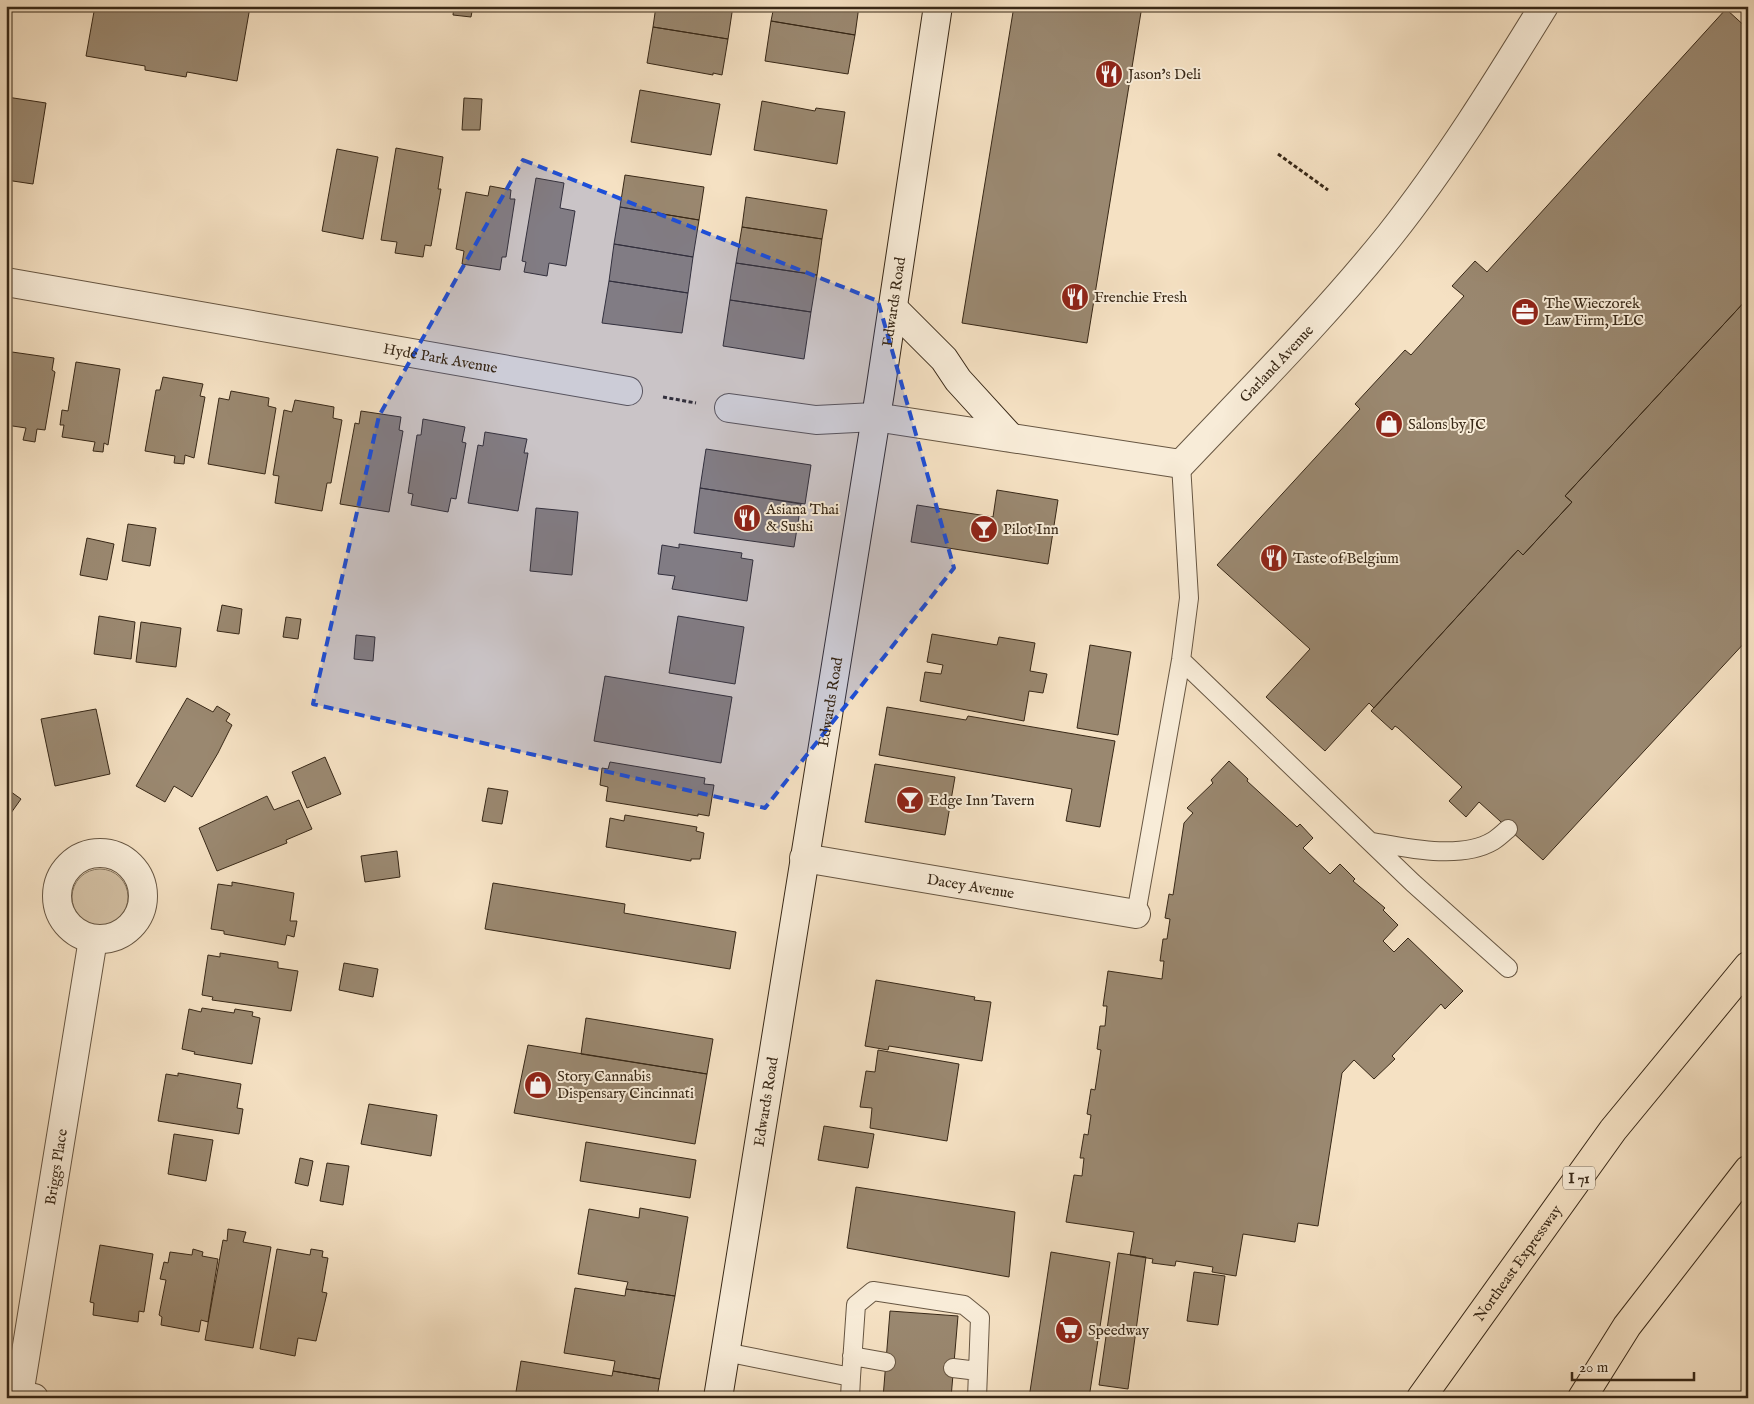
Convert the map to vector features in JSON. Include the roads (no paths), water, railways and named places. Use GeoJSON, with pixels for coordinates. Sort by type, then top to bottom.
{"type":"FeatureCollection","features":[{"type":"Feature","properties":{"kind":"highway","name":"Northeast Expressway"},"geometry":{"type":"LineString","coordinates":[[1421,1398],[1613,1130],[1748,966]]}},
{"type":"Feature","properties":{"kind":"highway"},"geometry":{"type":"LineString","coordinates":[[1582,1398],[1627,1326],[1748,1170]]}},
{"type":"Feature","properties":{"kind":"street","name":"Edwards Road"},"geometry":{"type":"LineString","coordinates":[[718,1398],[893,308],[938,6]]}},
{"type":"Feature","properties":{"kind":"street","name":"Garland Avenue"},"geometry":{"type":"LineString","coordinates":[[1181,464],[1282,359],[1390,234],[1483,105],[1544,6]]}},
{"type":"Feature","properties":{"kind":"street","name":"Hyde Park Avenue"},"geometry":{"type":"LineString","coordinates":[[6,282],[628,392]]}},
{"type":"Feature","properties":{"kind":"street"},"geometry":{"type":"LineString","coordinates":[[893,308],[944,359],[958,380],[1010,437]]}},
{"type":"Feature","properties":{"kind":"street"},"geometry":{"type":"LineString","coordinates":[[729,408],[816,420],[875,416],[1181,464]]}},
{"type":"Feature","properties":{"kind":"street","name":"Dacey Avenue"},"geometry":{"type":"LineString","coordinates":[[804,858],[1136,914]]}},
{"type":"Feature","properties":{"kind":"street","name":"Briggs Place"},"geometry":{"type":"LineString","coordinates":[[20,1395],[93,939]]}},
{"type":"Feature","properties":{"kind":"lane"},"geometry":{"type":"LineString","coordinates":[[1136,914],[1181,660],[1189,598],[1181,464]]}},
{"type":"Feature","properties":{"kind":"lane"},"geometry":{"type":"LineString","coordinates":[[1181,660],[1373,842],[1413,883],[1508,968]]}},
{"type":"Feature","properties":{"kind":"lane"},"geometry":{"type":"LineString","coordinates":[[1373,842],[1419,850],[1464,850],[1492,842],[1508,829]]}},
{"type":"Feature","properties":{"kind":"lane"},"geometry":{"type":"LineString","coordinates":[[850,1398],[856,1305],[873,1291],[964,1305],[980,1318],[977,1398]]}},
{"type":"Feature","properties":{"kind":"lane"},"geometry":{"type":"LineString","coordinates":[[725,1352],[851,1377]]}},
{"type":"Feature","properties":{"kind":"lane"},"geometry":{"type":"LineString","coordinates":[[852,1356],[886,1362]]}},
{"type":"Feature","properties":{"kind":"lane"},"geometry":{"type":"LineString","coordinates":[[954,1368],[978,1371]]}},
{"type":"Feature","properties":{"kind":"place","name":"Jason's Deli"},"geometry":{"type":"Point","coordinates":[1109,74]}},
{"type":"Feature","properties":{"kind":"place","name":"Frenchie Fresh"},"geometry":{"type":"Point","coordinates":[1075,297]}},
{"type":"Feature","properties":{"kind":"place","name":"The Wieczorek Law Firm, LLC"},"geometry":{"type":"Point","coordinates":[1525,312]}},
{"type":"Feature","properties":{"kind":"place","name":"Salons by JC"},"geometry":{"type":"Point","coordinates":[1389,424]}},
{"type":"Feature","properties":{"kind":"place","name":"Asiana Thai & Sushi"},"geometry":{"type":"Point","coordinates":[747,518]}},
{"type":"Feature","properties":{"kind":"place","name":"Pilot Inn"},"geometry":{"type":"Point","coordinates":[984,529]}},
{"type":"Feature","properties":{"kind":"place","name":"Taste of Belgium"},"geometry":{"type":"Point","coordinates":[1274,558]}},
{"type":"Feature","properties":{"kind":"place","name":"Edge Inn Tavern"},"geometry":{"type":"Point","coordinates":[910,800]}},
{"type":"Feature","properties":{"kind":"place","name":"Story Cannabis Dispensary Cincinnati"},"geometry":{"type":"Point","coordinates":[538,1085]}},
{"type":"Feature","properties":{"kind":"place","name":"Speedway"},"geometry":{"type":"Point","coordinates":[1069,1330]}}]}
